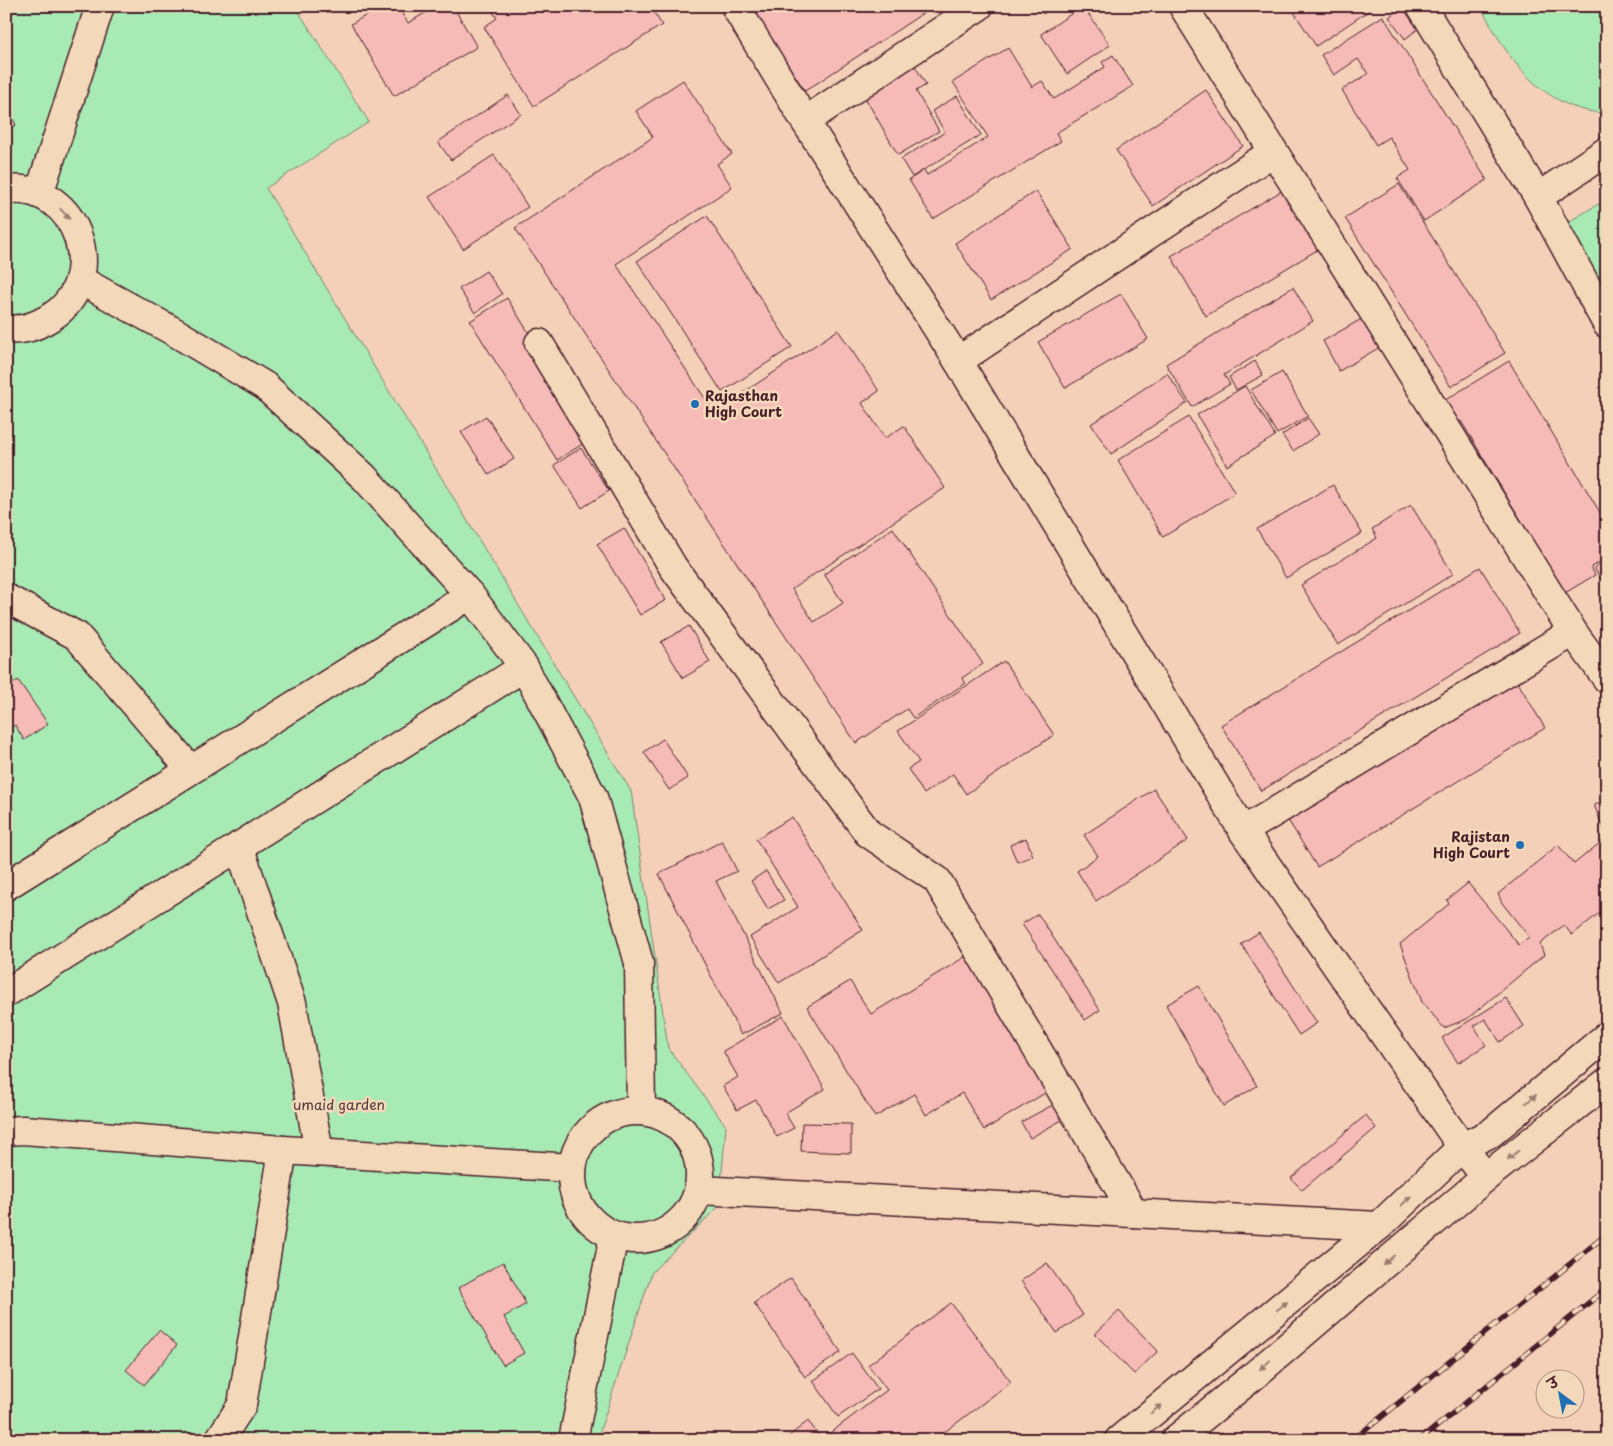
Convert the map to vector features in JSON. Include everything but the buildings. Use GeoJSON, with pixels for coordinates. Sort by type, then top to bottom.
{"type":"FeatureCollection","features":[{"type":"Feature","properties":{"kind":"street"},"geometry":{"type":"LineString","coordinates":[[39,194],[100,6]]}},
{"type":"Feature","properties":{"kind":"street"},"geometry":{"type":"LineString","coordinates":[[735,6],[805,121],[958,360],[1242,832],[1462,1147],[1486,1177]]}},
{"type":"Feature","properties":{"kind":"street"},"geometry":{"type":"LineString","coordinates":[[805,121],[980,6]]}},
{"type":"Feature","properties":{"kind":"street"},"geometry":{"type":"LineString","coordinates":[[1183,6],[1573,632],[1607,678]]}},
{"type":"Feature","properties":{"kind":"street"},"geometry":{"type":"LineString","coordinates":[[1421,6],[1538,197],[1607,324]]}},
{"type":"Feature","properties":{"kind":"street"},"geometry":{"type":"LineString","coordinates":[[1538,197],[1607,151]]}},
{"type":"Feature","properties":{"kind":"street"},"geometry":{"type":"LineString","coordinates":[[958,360],[1273,152]]}},
{"type":"Feature","properties":{"kind":"street"},"geometry":{"type":"LineString","coordinates":[[6,190],[17,189],[39,194],[56,204],[71,220],[80,238],[83,259],[80,280],[70,300],[55,315],[35,326],[14,330],[6,329]]}},
{"type":"Feature","properties":{"kind":"street"},"geometry":{"type":"LineString","coordinates":[[80,280],[173,331],[265,386],[364,478],[470,595],[524,666],[593,797],[639,963],[641,1111]]}},
{"type":"Feature","properties":{"kind":"street"},"geometry":{"type":"LineString","coordinates":[[539,343],[673,566],[868,833],[937,880],[1134,1213]]}},
{"type":"Feature","properties":{"kind":"street"},"geometry":{"type":"LineString","coordinates":[[6,886],[470,595]]}},
{"type":"Feature","properties":{"kind":"street"},"geometry":{"type":"LineString","coordinates":[[6,598],[77,636],[190,770]]}},
{"type":"Feature","properties":{"kind":"street"},"geometry":{"type":"LineString","coordinates":[[1242,832],[1573,632]]}},
{"type":"Feature","properties":{"kind":"street"},"geometry":{"type":"LineString","coordinates":[[6,993],[524,666]]}},
{"type":"Feature","properties":{"kind":"street"},"geometry":{"type":"LineString","coordinates":[[239,846],[292,1003],[318,1152]]}},
{"type":"Feature","properties":{"kind":"street"},"geometry":{"type":"LineString","coordinates":[[1119,1440],[1379,1226],[1462,1147],[1491,1133],[1607,1036]]}},
{"type":"Feature","properties":{"kind":"street"},"geometry":{"type":"LineString","coordinates":[[1174,1440],[1251,1378],[1486,1177],[1607,1082]]}},
{"type":"Feature","properties":{"kind":"street"},"geometry":{"type":"LineString","coordinates":[[630,1111],[641,1111],[665,1118],[683,1131],[690,1140],[700,1162],[700,1190],[690,1211],[683,1219],[660,1236],[639,1240],[614,1236],[596,1226],[581,1209],[574,1192],[572,1168],[578,1147],[593,1128],[612,1115],[630,1111]]}},
{"type":"Feature","properties":{"kind":"street"},"geometry":{"type":"LineString","coordinates":[[6,1131],[23,1130],[283,1150],[572,1168]]}},
{"type":"Feature","properties":{"kind":"street"},"geometry":{"type":"LineString","coordinates":[[219,1440],[242,1405],[283,1150]]}},
{"type":"Feature","properties":{"kind":"street"},"geometry":{"type":"LineString","coordinates":[[700,1190],[1379,1226]]}},
{"type":"Feature","properties":{"kind":"street"},"geometry":{"type":"LineString","coordinates":[[574,1440],[614,1236]]}},
{"type":"Feature","properties":{"kind":"green space","name":"umaid garden"},"geometry":{"type":"Polygon","coordinates":[[[6,6],[295,6],[369,122],[266,188],[631,791],[668,1048],[726,1126],[719,1206],[652,1272],[597,1440],[6,1440],[6,6]]]}},
{"type":"Feature","properties":{"kind":"green space"},"geometry":{"type":"Polygon","coordinates":[[[1480,6],[1607,6],[1607,113],[1578,109],[1552,96],[1541,88],[1519,68],[1510,56],[1480,6]]]}},
{"type":"Feature","properties":{"kind":"green space"},"geometry":{"type":"Polygon","coordinates":[[[1607,199],[1607,303],[1565,224],[1607,199]]]}},
{"type":"Feature","properties":{"kind":"railway"},"geometry":{"type":"LineString","coordinates":[[1353,1440],[1607,1234]]}},
{"type":"Feature","properties":{"kind":"railway"},"geometry":{"type":"LineString","coordinates":[[1420,1440],[1607,1288]]}},
{"type":"Feature","properties":{"kind":"place","name":"Rajasthan High Court"},"geometry":{"type":"Point","coordinates":[695,404]}},
{"type":"Feature","properties":{"kind":"place","name":"Rajistan High Court"},"geometry":{"type":"Point","coordinates":[1520,845]}}]}
